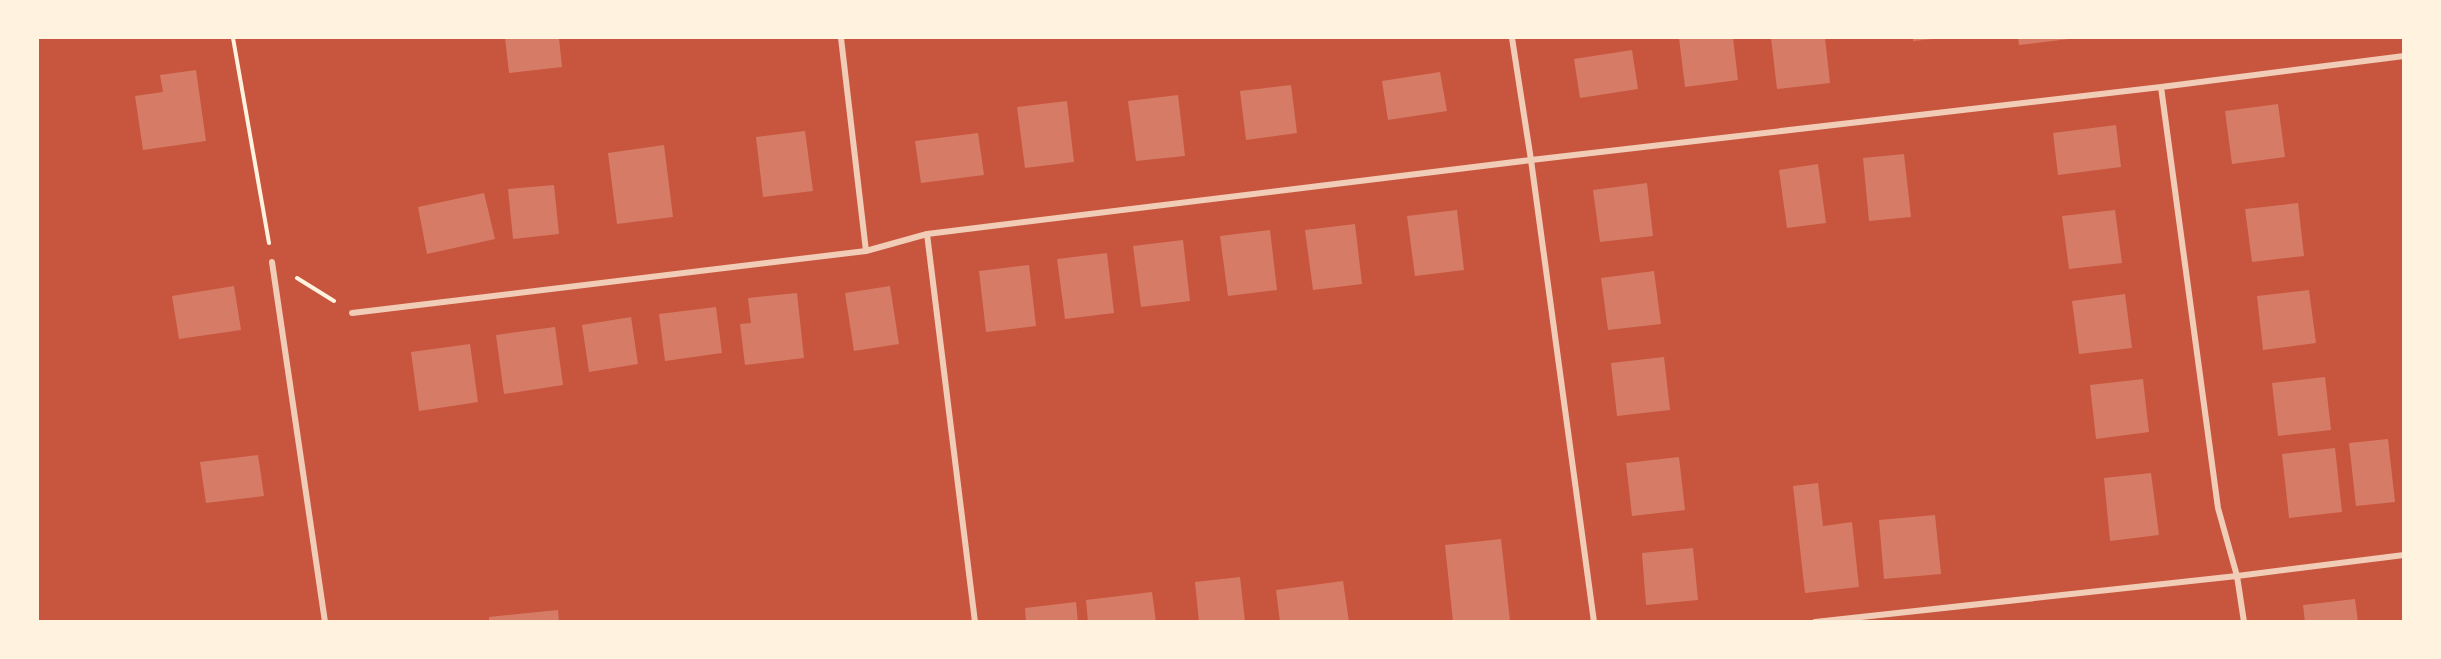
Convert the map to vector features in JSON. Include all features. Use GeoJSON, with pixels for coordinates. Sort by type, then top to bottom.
{"type":"FeatureCollection","features":[{"type":"Feature","properties":{"kind":"street"},"geometry":{"type":"LineString","coordinates":[[841,38],[867,251]]}},
{"type":"Feature","properties":{"kind":"street"},"geometry":{"type":"LineString","coordinates":[[1512,38],[1531,160],[1594,621]]}},
{"type":"Feature","properties":{"kind":"street"},"geometry":{"type":"LineString","coordinates":[[352,313],[867,251],[927,234],[1531,160],[2161,87],[2403,56]]}},
{"type":"Feature","properties":{"kind":"street"},"geometry":{"type":"LineString","coordinates":[[2161,87],[2218,508],[2237,576],[2244,621]]}},
{"type":"Feature","properties":{"kind":"street"},"geometry":{"type":"LineString","coordinates":[[927,234],[975,621]]}},
{"type":"Feature","properties":{"kind":"street"},"geometry":{"type":"LineString","coordinates":[[272,262],[325,621]]}},
{"type":"Feature","properties":{"kind":"street"},"geometry":{"type":"LineString","coordinates":[[1815,621],[2237,576],[2403,555]]}},
{"type":"Feature","properties":{"kind":"path"},"geometry":{"type":"LineString","coordinates":[[233,38],[272,262],[352,313]]}},
{"type":"Feature","properties":{"kind":"building"},"geometry":{"type":"Polygon","coordinates":[[[505,38],[559,38],[562,67],[509,73],[505,38]]]}},
{"type":"Feature","properties":{"kind":"building"},"geometry":{"type":"Polygon","coordinates":[[[1679,38],[1733,38],[1738,80],[1685,87],[1679,38]]]}},
{"type":"Feature","properties":{"kind":"building"},"geometry":{"type":"Polygon","coordinates":[[[1771,38],[1825,38],[1830,83],[1777,89],[1771,38]]]}},
{"type":"Feature","properties":{"kind":"building"},"geometry":{"type":"Polygon","coordinates":[[[1913,38],[1933,38],[1933,39],[1913,41],[1913,38]]]}},
{"type":"Feature","properties":{"kind":"building"},"geometry":{"type":"Polygon","coordinates":[[[2018,38],[2069,38],[2069,39],[2019,45],[2018,38]]]}},
{"type":"Feature","properties":{"kind":"building"},"geometry":{"type":"Polygon","coordinates":[[[1632,50],[1638,89],[1580,98],[1574,59],[1632,50]]]}},
{"type":"Feature","properties":{"kind":"building"},"geometry":{"type":"Polygon","coordinates":[[[196,70],[206,141],[143,150],[135,96],[163,92],[160,75],[196,70]]]}},
{"type":"Feature","properties":{"kind":"building"},"geometry":{"type":"Polygon","coordinates":[[[1440,72],[1447,111],[1388,120],[1382,81],[1440,72]]]}},
{"type":"Feature","properties":{"kind":"building"},"geometry":{"type":"Polygon","coordinates":[[[1291,85],[1297,133],[1246,140],[1240,91],[1291,85]]]}},
{"type":"Feature","properties":{"kind":"building"},"geometry":{"type":"Polygon","coordinates":[[[1178,95],[1185,156],[1136,161],[1128,101],[1178,95]]]}},
{"type":"Feature","properties":{"kind":"building"},"geometry":{"type":"Polygon","coordinates":[[[1067,101],[1074,162],[1025,168],[1017,107],[1067,101]]]}},
{"type":"Feature","properties":{"kind":"building"},"geometry":{"type":"Polygon","coordinates":[[[2278,104],[2285,157],[2232,164],[2225,111],[2278,104]]]}},
{"type":"Feature","properties":{"kind":"building"},"geometry":{"type":"Polygon","coordinates":[[[2116,125],[2121,167],[2058,175],[2053,133],[2116,125]]]}},
{"type":"Feature","properties":{"kind":"building"},"geometry":{"type":"Polygon","coordinates":[[[805,131],[813,191],[763,197],[756,137],[805,131]]]}},
{"type":"Feature","properties":{"kind":"building"},"geometry":{"type":"Polygon","coordinates":[[[978,133],[984,175],[921,183],[915,141],[978,133]]]}},
{"type":"Feature","properties":{"kind":"building"},"geometry":{"type":"Polygon","coordinates":[[[664,145],[673,217],[617,224],[608,153],[664,145]]]}},
{"type":"Feature","properties":{"kind":"building"},"geometry":{"type":"Polygon","coordinates":[[[1904,154],[1911,217],[1869,221],[1863,158],[1904,154]]]}},
{"type":"Feature","properties":{"kind":"building"},"geometry":{"type":"Polygon","coordinates":[[[1818,164],[1826,223],[1787,228],[1779,170],[1818,164]]]}},
{"type":"Feature","properties":{"kind":"building"},"geometry":{"type":"Polygon","coordinates":[[[1647,183],[1653,236],[1600,242],[1593,190],[1647,183]]]}},
{"type":"Feature","properties":{"kind":"building"},"geometry":{"type":"Polygon","coordinates":[[[554,185],[559,234],[513,239],[508,189],[554,185]]]}},
{"type":"Feature","properties":{"kind":"building"},"geometry":{"type":"Polygon","coordinates":[[[484,193],[495,239],[427,254],[418,207],[484,193]]]}},
{"type":"Feature","properties":{"kind":"building"},"geometry":{"type":"Polygon","coordinates":[[[2298,203],[2304,256],[2252,262],[2245,209],[2298,203]]]}},
{"type":"Feature","properties":{"kind":"building"},"geometry":{"type":"Polygon","coordinates":[[[1457,210],[1464,270],[1415,276],[1407,216],[1457,210]]]}},
{"type":"Feature","properties":{"kind":"building"},"geometry":{"type":"Polygon","coordinates":[[[2115,210],[2122,263],[2069,269],[2062,216],[2115,210]]]}},
{"type":"Feature","properties":{"kind":"building"},"geometry":{"type":"Polygon","coordinates":[[[1355,224],[1362,284],[1313,290],[1305,230],[1355,224]]]}},
{"type":"Feature","properties":{"kind":"building"},"geometry":{"type":"Polygon","coordinates":[[[1270,230],[1277,290],[1228,296],[1220,236],[1270,230]]]}},
{"type":"Feature","properties":{"kind":"building"},"geometry":{"type":"Polygon","coordinates":[[[1183,240],[1190,301],[1141,307],[1133,246],[1183,240]]]}},
{"type":"Feature","properties":{"kind":"building"},"geometry":{"type":"Polygon","coordinates":[[[1107,253],[1114,313],[1065,319],[1057,259],[1107,253]]]}},
{"type":"Feature","properties":{"kind":"building"},"geometry":{"type":"Polygon","coordinates":[[[1029,265],[1036,326],[986,332],[979,271],[1029,265]]]}},
{"type":"Feature","properties":{"kind":"building"},"geometry":{"type":"Polygon","coordinates":[[[1654,271],[1661,324],[1608,330],[1601,278],[1654,271]]]}},
{"type":"Feature","properties":{"kind":"building"},"geometry":{"type":"Polygon","coordinates":[[[234,286],[241,330],[179,339],[172,296],[234,286]]]}},
{"type":"Feature","properties":{"kind":"building"},"geometry":{"type":"Polygon","coordinates":[[[890,286],[899,344],[854,351],[845,293],[890,286]]]}},
{"type":"Feature","properties":{"kind":"building"},"geometry":{"type":"Polygon","coordinates":[[[2309,290],[2316,343],[2263,350],[2257,296],[2309,290]]]}},
{"type":"Feature","properties":{"kind":"building"},"geometry":{"type":"Polygon","coordinates":[[[797,293],[804,358],[745,365],[740,324],[751,323],[748,298],[797,293]]]}},
{"type":"Feature","properties":{"kind":"building"},"geometry":{"type":"Polygon","coordinates":[[[2125,294],[2132,348],[2079,354],[2072,301],[2125,294]]]}},
{"type":"Feature","properties":{"kind":"building"},"geometry":{"type":"Polygon","coordinates":[[[716,307],[722,353],[665,361],[659,314],[716,307]]]}},
{"type":"Feature","properties":{"kind":"building"},"geometry":{"type":"Polygon","coordinates":[[[631,317],[638,364],[589,372],[582,325],[631,317]]]}},
{"type":"Feature","properties":{"kind":"building"},"geometry":{"type":"Polygon","coordinates":[[[555,327],[563,385],[504,394],[496,335],[555,327]]]}},
{"type":"Feature","properties":{"kind":"building"},"geometry":{"type":"Polygon","coordinates":[[[470,344],[478,402],[419,411],[411,352],[470,344]]]}},
{"type":"Feature","properties":{"kind":"building"},"geometry":{"type":"Polygon","coordinates":[[[1664,357],[1670,410],[1617,416],[1611,363],[1664,357]]]}},
{"type":"Feature","properties":{"kind":"building"},"geometry":{"type":"Polygon","coordinates":[[[2325,377],[2331,430],[2278,436],[2272,383],[2325,377]]]}},
{"type":"Feature","properties":{"kind":"building"},"geometry":{"type":"Polygon","coordinates":[[[2143,379],[2149,432],[2096,439],[2090,385],[2143,379]]]}},
{"type":"Feature","properties":{"kind":"building"},"geometry":{"type":"Polygon","coordinates":[[[2388,439],[2395,502],[2356,506],[2349,443],[2388,439]]]}},
{"type":"Feature","properties":{"kind":"building"},"geometry":{"type":"Polygon","coordinates":[[[2335,448],[2342,512],[2289,518],[2282,454],[2335,448]]]}},
{"type":"Feature","properties":{"kind":"building"},"geometry":{"type":"Polygon","coordinates":[[[258,455],[264,496],[206,503],[200,462],[258,455]]]}},
{"type":"Feature","properties":{"kind":"building"},"geometry":{"type":"Polygon","coordinates":[[[1679,457],[1685,510],[1632,516],[1626,463],[1679,457]]]}},
{"type":"Feature","properties":{"kind":"building"},"geometry":{"type":"Polygon","coordinates":[[[2151,473],[2159,535],[2110,541],[2104,478],[2151,473]]]}},
{"type":"Feature","properties":{"kind":"building"},"geometry":{"type":"Polygon","coordinates":[[[1818,483],[1823,526],[1852,522],[1859,587],[1805,593],[1793,486],[1818,483]]]}},
{"type":"Feature","properties":{"kind":"building"},"geometry":{"type":"Polygon","coordinates":[[[1935,515],[1941,574],[1884,579],[1879,520],[1935,515]]]}},
{"type":"Feature","properties":{"kind":"building"},"geometry":{"type":"Polygon","coordinates":[[[1501,539],[1510,621],[1453,622],[1445,545],[1501,539]]]}},
{"type":"Feature","properties":{"kind":"building"},"geometry":{"type":"Polygon","coordinates":[[[1693,548],[1698,600],[1646,605],[1642,553],[1693,548]]]}},
{"type":"Feature","properties":{"kind":"building"},"geometry":{"type":"Polygon","coordinates":[[[1240,577],[1245,622],[1199,622],[1195,582],[1240,577]]]}},
{"type":"Feature","properties":{"kind":"building"},"geometry":{"type":"Polygon","coordinates":[[[1343,581],[1349,622],[1280,622],[1276,590],[1343,581]]]}},
{"type":"Feature","properties":{"kind":"building"},"geometry":{"type":"Polygon","coordinates":[[[1152,592],[1156,622],[1088,622],[1086,600],[1152,592]]]}},
{"type":"Feature","properties":{"kind":"building"},"geometry":{"type":"Polygon","coordinates":[[[2355,599],[2358,622],[2305,622],[2303,605],[2355,599]]]}},
{"type":"Feature","properties":{"kind":"building"},"geometry":{"type":"Polygon","coordinates":[[[1076,602],[1078,622],[1026,622],[1025,608],[1076,602]]]}},
{"type":"Feature","properties":{"kind":"building"},"geometry":{"type":"Polygon","coordinates":[[[558,610],[559,622],[489,622],[489,617],[558,610]]]}}]}
